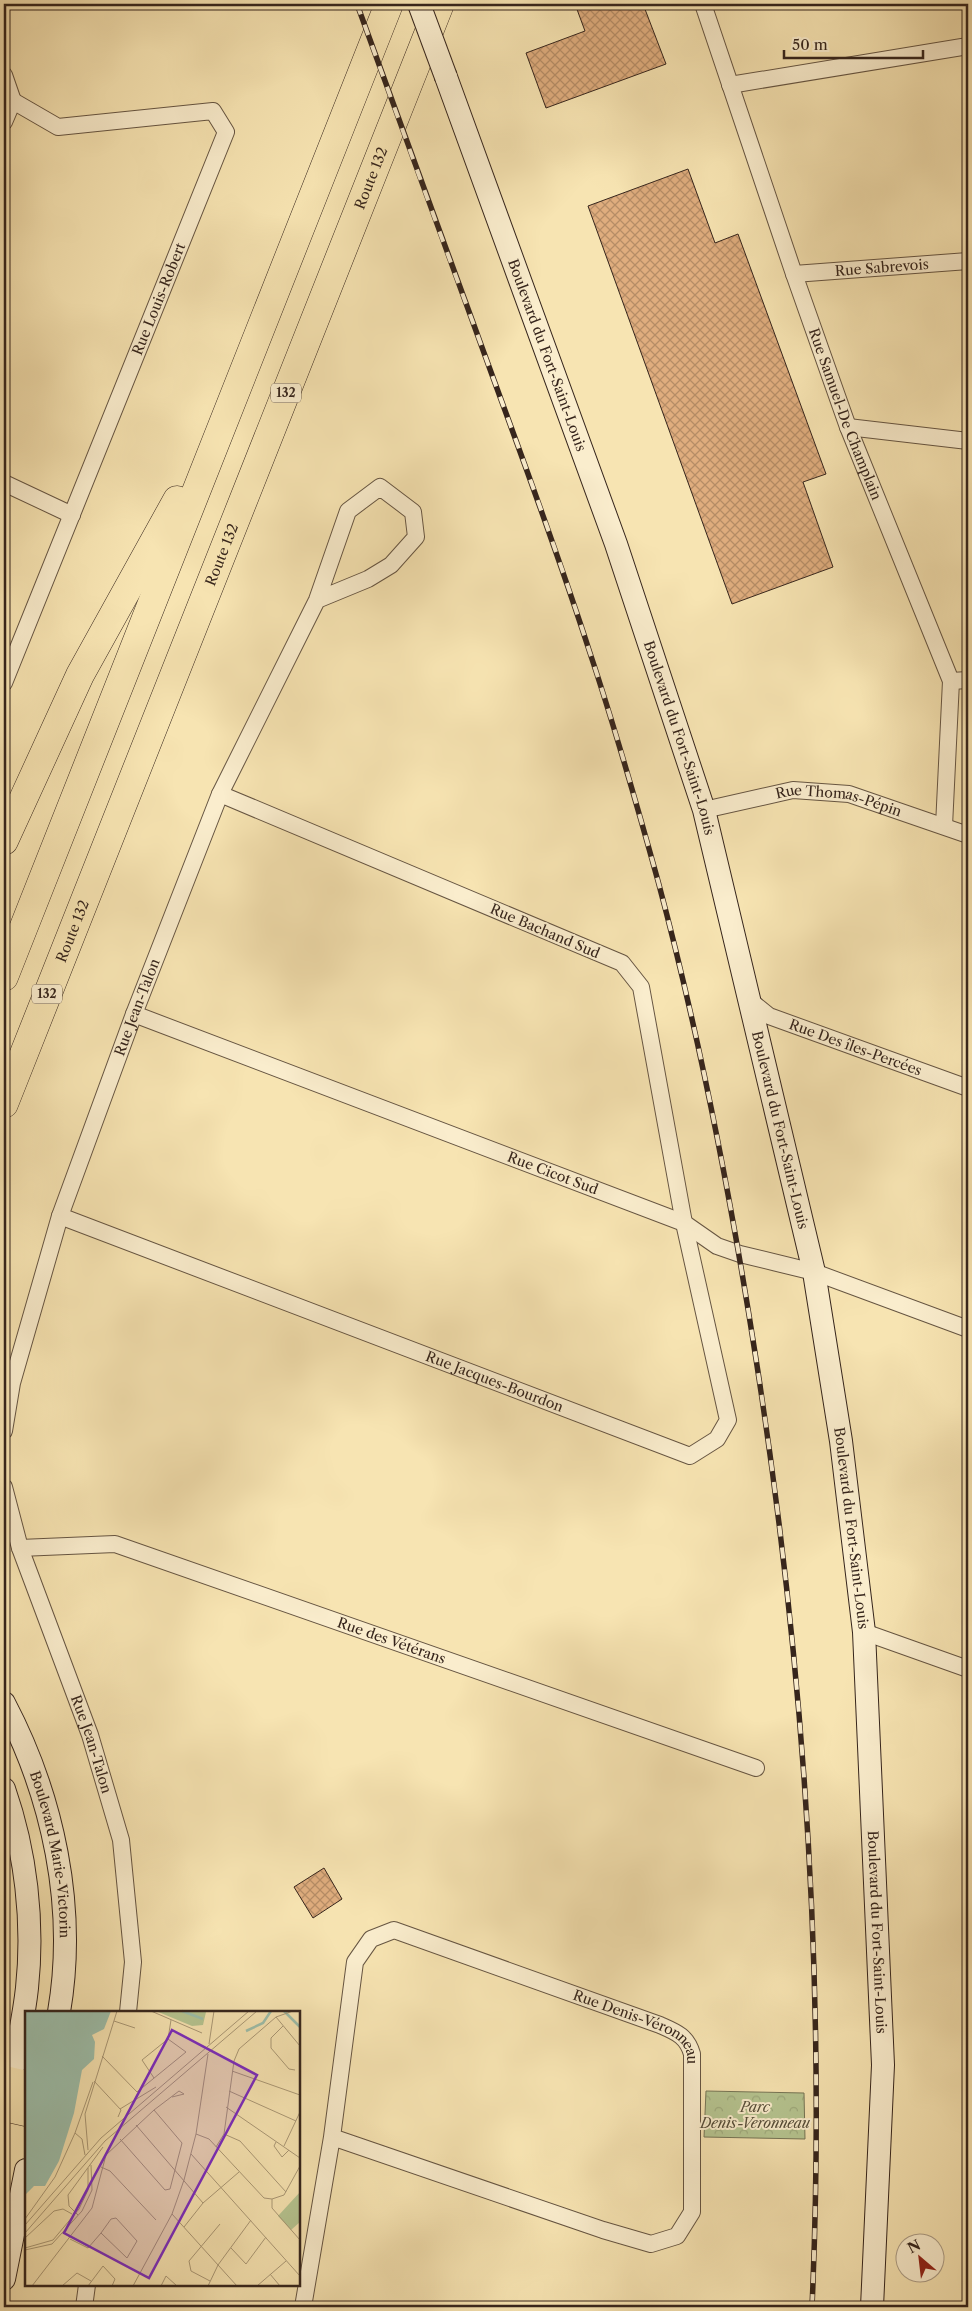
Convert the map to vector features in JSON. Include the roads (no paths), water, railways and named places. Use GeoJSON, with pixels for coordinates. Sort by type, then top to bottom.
{"type":"FeatureCollection","features":[{"type":"Feature","properties":{"kind":"highway"},"geometry":{"type":"LineString","coordinates":[[4,977],[389,4]]}},
{"type":"Feature","properties":{"kind":"highway","name":"Route 132"},"geometry":{"type":"LineString","coordinates":[[4,1104],[440,4]]}},
{"type":"Feature","properties":{"kind":"highway"},"geometry":{"type":"LineString","coordinates":[[4,841],[80,675],[230,405]]}},
{"type":"Feature","properties":{"kind":"street","name":"Boulevard du Fort-Saint-Louis"},"geometry":{"type":"LineString","coordinates":[[419,4],[616,544],[704,810],[814,1272],[841,1440],[864,1632],[882,2065],[872,2307]]}},
{"type":"Feature","properties":{"kind":"street","name":"Rue Samuel-De Champlain"},"geometry":{"type":"LineString","coordinates":[[703,4],[848,427],[951,681],[944,826]]}},
{"type":"Feature","properties":{"kind":"street"},"geometry":{"type":"LineString","coordinates":[[730,85],[968,46]]}},
{"type":"Feature","properties":{"kind":"street"},"geometry":{"type":"LineString","coordinates":[[4,75],[13,101],[4,122]]}},
{"type":"Feature","properties":{"kind":"street","name":"Rue Louis-Robert"},"geometry":{"type":"LineString","coordinates":[[4,682],[226,132],[213,111],[58,127],[13,101]]}},
{"type":"Feature","properties":{"kind":"street","name":"Rue Sabrevois"},"geometry":{"type":"LineString","coordinates":[[794,274],[968,261]]}},
{"type":"Feature","properties":{"kind":"street"},"geometry":{"type":"LineString","coordinates":[[848,427],[968,440]]}},
{"type":"Feature","properties":{"kind":"street"},"geometry":{"type":"LineString","coordinates":[[4,483],[72,515]]}},
{"type":"Feature","properties":{"kind":"street","name":"Rue Jean-Talon"},"geometry":{"type":"LineString","coordinates":[[4,1431],[12,1383],[60,1216],[134,1014],[220,794],[317,600],[348,511],[380,487],[413,512],[416,537],[391,565],[368,579],[317,600]]}},
{"type":"Feature","properties":{"kind":"street"},"geometry":{"type":"LineString","coordinates":[[951,681],[968,680]]}},
{"type":"Feature","properties":{"kind":"street","name":"Rue Thomas-Pépin"},"geometry":{"type":"LineString","coordinates":[[704,810],[793,790],[848,794],[968,835]]}},
{"type":"Feature","properties":{"kind":"street","name":"Rue Bachand Sud"},"geometry":{"type":"LineString","coordinates":[[220,794],[622,963],[641,987],[684,1223]]}},
{"type":"Feature","properties":{"kind":"street","name":"Rue Des îles-Percées"},"geometry":{"type":"LineString","coordinates":[[748,999],[769,1016],[968,1088]]}},
{"type":"Feature","properties":{"kind":"street","name":"Rue Cicot Sud"},"geometry":{"type":"LineString","coordinates":[[134,1014],[684,1223],[717,1246],[740,1254],[814,1272],[968,1329]]}},
{"type":"Feature","properties":{"kind":"street","name":"Rue Jacques-Bourdon"},"geometry":{"type":"LineString","coordinates":[[60,1216],[690,1456],[717,1439],[728,1420],[684,1223]]}},
{"type":"Feature","properties":{"kind":"street","name":"Rue Jean-Talon"},"geometry":{"type":"LineString","coordinates":[[4,1487],[20,1548],[90,1735],[121,1840],[133,1962],[128,2011]]}},
{"type":"Feature","properties":{"kind":"street","name":"Rue des Vétérans"},"geometry":{"type":"LineString","coordinates":[[20,1548],[114,1544],[756,1768]]}},
{"type":"Feature","properties":{"kind":"street"},"geometry":{"type":"LineString","coordinates":[[864,1632],[968,1669]]}},
{"type":"Feature","properties":{"kind":"street","name":"Boulevard Marie-Victorin"},"geometry":{"type":"LineString","coordinates":[[4,1703],[25,1746],[34,1771],[55,1847],[64,1931],[64,1969],[59,2011]]}},
{"type":"Feature","properties":{"kind":"street","name":"Boulevard Marie-Victorin"},"geometry":{"type":"LineString","coordinates":[[4,1789],[19,1844],[29,1920],[27,1989],[11,2098]]}},
{"type":"Feature","properties":{"kind":"street","name":"Rue Denis-Véronneau"},"geometry":{"type":"LineString","coordinates":[[304,2307],[332,2137],[355,1962],[371,1939],[394,1930],[660,2025],[682,2035],[689,2043],[692,2054],[692,2212],[677,2236],[651,2244],[603,2230],[332,2137]]}},
{"type":"Feature","properties":{"kind":"street"},"geometry":{"type":"LineString","coordinates":[[4,2280],[25,2175]]}},
{"type":"Feature","properties":{"kind":"street"},"geometry":{"type":"LineString","coordinates":[[84,2307],[87,2286]]}},
{"type":"Feature","properties":{"kind":"railway"},"geometry":{"type":"LineString","coordinates":[[357,4],[563,571],[626,767],[688,999],[725,1178],[756,1359],[773,1477],[799,1713],[808,1832],[816,2069],[816,2188],[812,2307]]}},
{"type":"Feature","properties":{"kind":"park label","name":"Parc Denis-Veronneau"},"geometry":{"type":"Point","coordinates":[755,2116]}}]}
